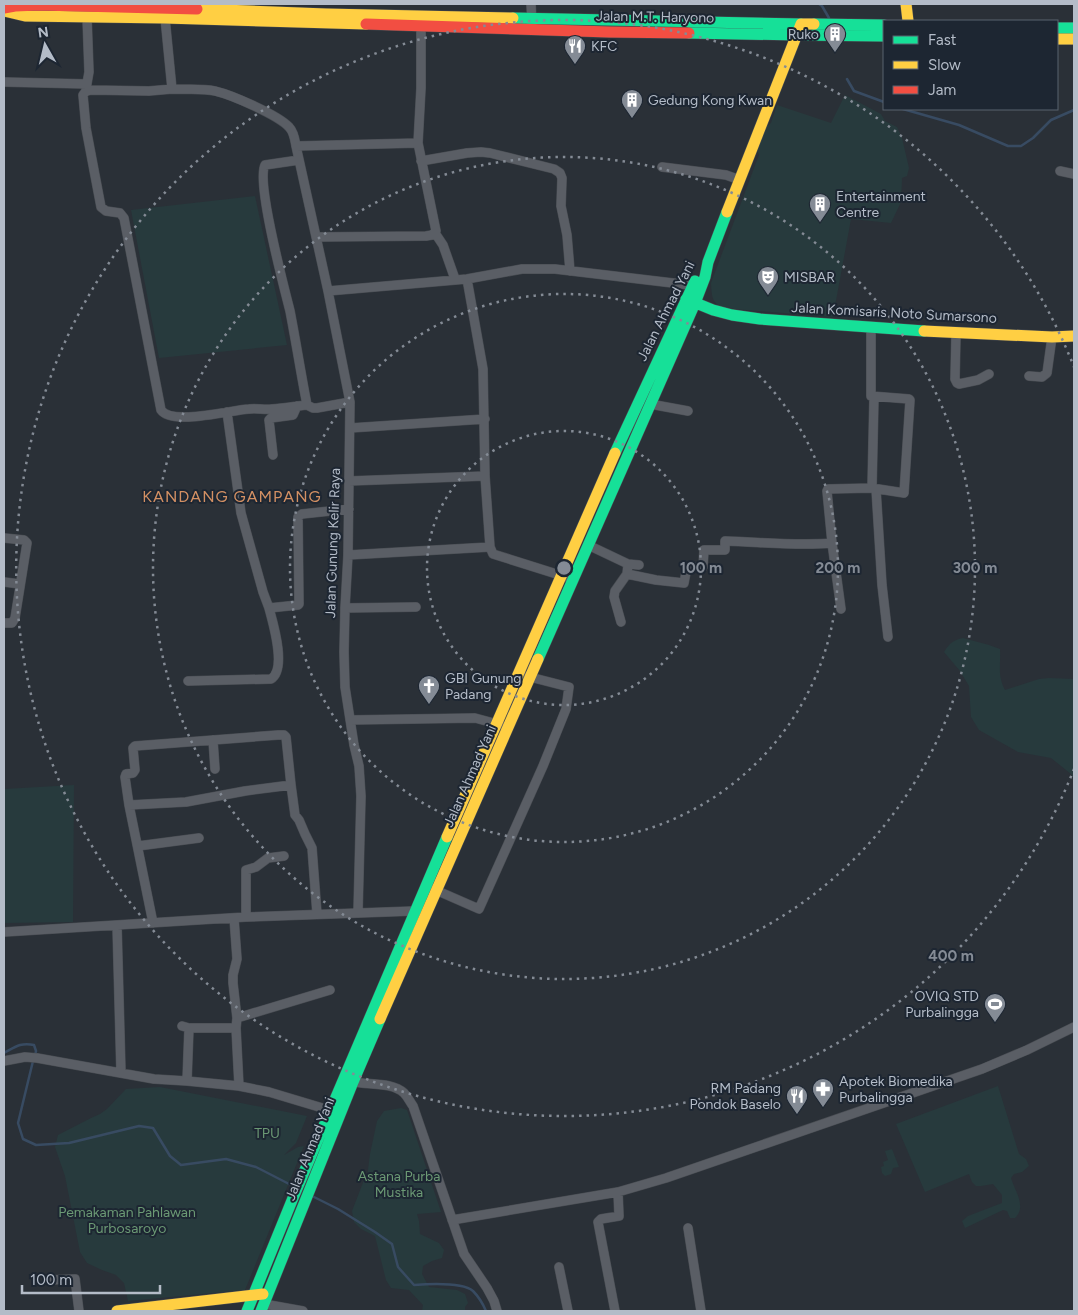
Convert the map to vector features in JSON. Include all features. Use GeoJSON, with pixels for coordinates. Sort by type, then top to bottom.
{"type":"FeatureCollection","features":[{"type":"Feature","properties":{"kind":"main road"},"geometry":{"type":"LineString","coordinates":[[906,4],[908,20]]}},
{"type":"Feature","properties":{"kind":"main road","name":"Jalan M.T. Haryono"},"geometry":{"type":"LineString","coordinates":[[4,9],[14,6],[48,5],[173,8],[532,24],[609,32],[799,30]]}},
{"type":"Feature","properties":{"kind":"main road","name":"Jalan M.T. Haryono"},"geometry":{"type":"LineString","coordinates":[[4,9],[25,16],[165,18],[250,12],[420,26],[532,24]]}},
{"type":"Feature","properties":{"kind":"main road"},"geometry":{"type":"LineString","coordinates":[[799,30],[883,25]]}},
{"type":"Feature","properties":{"kind":"main road"},"geometry":{"type":"LineString","coordinates":[[1058,28],[1074,28]]}},
{"type":"Feature","properties":{"kind":"main road"},"geometry":{"type":"LineString","coordinates":[[799,30],[883,36]]}},
{"type":"Feature","properties":{"kind":"main road","name":"Jalan Ahmad Yani"},"geometry":{"type":"LineString","coordinates":[[247,1311],[329,1110],[348,1080],[431,888],[496,724],[526,672],[538,658],[621,439],[698,286],[701,268],[708,262],[799,30]]}},
{"type":"Feature","properties":{"kind":"main road"},"geometry":{"type":"LineString","coordinates":[[1058,38],[1074,39]]}},
{"type":"Feature","properties":{"kind":"main road","name":"Jalan Ahmad Yani"},"geometry":{"type":"LineString","coordinates":[[264,1303],[310,1189],[348,1080],[414,911],[431,888],[508,727],[526,672],[527,655],[567,578],[588,545],[650,404],[691,301]]}},
{"type":"Feature","properties":{"kind":"main road","name":"Jalan Komisaris Noto Sumarsono"},"geometry":{"type":"LineString","coordinates":[[691,301],[732,316],[760,320],[956,333],[1052,337],[1074,336]]}},
{"type":"Feature","properties":{"kind":"main road"},"geometry":{"type":"LineString","coordinates":[[117,1311],[254,1295],[264,1303]]}},
{"type":"Feature","properties":{"kind":"street"},"geometry":{"type":"LineString","coordinates":[[531,4],[532,24]]}},
{"type":"Feature","properties":{"kind":"street"},"geometry":{"type":"LineString","coordinates":[[87,17],[89,65],[86,88],[83,95],[86,128],[101,207],[106,211],[120,213],[124,218],[161,410],[164,413],[180,416],[227,415],[252,408],[295,409],[307,405],[313,408],[350,408]]}},
{"type":"Feature","properties":{"kind":"street"},"geometry":{"type":"LineString","coordinates":[[165,18],[172,89]]}},
{"type":"Feature","properties":{"kind":"street"},"geometry":{"type":"LineString","coordinates":[[420,26],[421,88],[418,144],[436,228],[435,233],[443,244],[455,279]]}},
{"type":"Feature","properties":{"kind":"street","name":"Jalan Gunung Kelir Raya"},"geometry":{"type":"LineString","coordinates":[[4,82],[95,90],[149,91],[172,89],[214,91],[233,96],[272,115],[289,126],[294,135],[328,291],[350,408],[348,554],[344,649],[345,687],[359,766],[361,796],[358,912]]}},
{"type":"Feature","properties":{"kind":"street"},"geometry":{"type":"LineString","coordinates":[[296,146],[418,144]]}},
{"type":"Feature","properties":{"kind":"street"},"geometry":{"type":"LineString","coordinates":[[421,161],[474,152],[490,152],[558,171],[562,178],[561,197],[570,271]]}},
{"type":"Feature","properties":{"kind":"street"},"geometry":{"type":"LineString","coordinates":[[298,160],[265,165],[263,170],[265,199],[290,312],[307,405]]}},
{"type":"Feature","properties":{"kind":"street"},"geometry":{"type":"LineString","coordinates":[[662,167],[726,175],[740,180]]}},
{"type":"Feature","properties":{"kind":"street"},"geometry":{"type":"LineString","coordinates":[[1060,171],[1074,174]]}},
{"type":"Feature","properties":{"kind":"street"},"geometry":{"type":"LineString","coordinates":[[316,237],[426,236],[435,233]]}},
{"type":"Feature","properties":{"kind":"street"},"geometry":{"type":"LineString","coordinates":[[328,291],[467,278],[522,269],[555,269],[698,286]]}},
{"type":"Feature","properties":{"kind":"street"},"geometry":{"type":"LineString","coordinates":[[467,278],[483,369],[484,476],[490,547],[493,554],[567,578]]}},
{"type":"Feature","properties":{"kind":"street"},"geometry":{"type":"LineString","coordinates":[[871,327],[871,396],[874,397],[874,489],[888,637]]}},
{"type":"Feature","properties":{"kind":"street"},"geometry":{"type":"LineString","coordinates":[[956,333],[956,382],[959,384],[973,382],[989,374]]}},
{"type":"Feature","properties":{"kind":"street"},"geometry":{"type":"LineString","coordinates":[[1029,376],[1046,376],[1052,337]]}},
{"type":"Feature","properties":{"kind":"street"},"geometry":{"type":"LineString","coordinates":[[841,609],[827,490],[874,489],[901,493],[904,491],[911,403],[909,399],[874,397]]}},
{"type":"Feature","properties":{"kind":"street"},"geometry":{"type":"LineString","coordinates":[[650,404],[688,411]]}},
{"type":"Feature","properties":{"kind":"street"},"geometry":{"type":"LineString","coordinates":[[273,455],[268,421],[271,418],[291,415],[295,409]]}},
{"type":"Feature","properties":{"kind":"street"},"geometry":{"type":"LineString","coordinates":[[188,681],[271,679],[277,671],[278,647],[269,608],[241,513],[227,415]]}},
{"type":"Feature","properties":{"kind":"street"},"geometry":{"type":"LineString","coordinates":[[350,428],[484,418]]}},
{"type":"Feature","properties":{"kind":"street"},"geometry":{"type":"LineString","coordinates":[[349,481],[484,476]]}},
{"type":"Feature","properties":{"kind":"street"},"geometry":{"type":"LineString","coordinates":[[269,608],[300,604],[298,519],[300,516],[349,509]]}},
{"type":"Feature","properties":{"kind":"street"},"geometry":{"type":"LineString","coordinates":[[4,538],[24,540],[27,543],[14,621],[12,623],[4,623]]}},
{"type":"Feature","properties":{"kind":"street"},"geometry":{"type":"LineString","coordinates":[[626,574],[684,583],[687,567],[703,567],[704,550],[725,550],[725,542],[832,543]]}},
{"type":"Feature","properties":{"kind":"street"},"geometry":{"type":"LineString","coordinates":[[588,545],[628,564],[639,565]]}},
{"type":"Feature","properties":{"kind":"street"},"geometry":{"type":"LineString","coordinates":[[348,554],[490,547]]}},
{"type":"Feature","properties":{"kind":"street"},"geometry":{"type":"LineString","coordinates":[[621,622],[614,597],[615,591],[626,574],[628,564]]}},
{"type":"Feature","properties":{"kind":"street"},"geometry":{"type":"LineString","coordinates":[[4,582],[20,584]]}},
{"type":"Feature","properties":{"kind":"street"},"geometry":{"type":"LineString","coordinates":[[345,608],[416,607]]}},
{"type":"Feature","properties":{"kind":"street"},"geometry":{"type":"LineString","coordinates":[[431,888],[480,909],[530,797],[566,710],[569,687],[526,672]]}},
{"type":"Feature","properties":{"kind":"street"},"geometry":{"type":"LineString","coordinates":[[350,720],[469,718],[508,727]]}},
{"type":"Feature","properties":{"kind":"street"},"geometry":{"type":"LineString","coordinates":[[153,923],[125,777],[126,774],[134,773],[135,770],[132,750],[134,747],[278,735],[285,736],[288,746],[295,815],[300,821],[312,848],[317,914]]}},
{"type":"Feature","properties":{"kind":"street"},"geometry":{"type":"LineString","coordinates":[[212,740],[215,769]]}},
{"type":"Feature","properties":{"kind":"street"},"geometry":{"type":"LineString","coordinates":[[129,805],[186,802],[291,785]]}},
{"type":"Feature","properties":{"kind":"street"},"geometry":{"type":"LineString","coordinates":[[138,846],[199,838]]}},
{"type":"Feature","properties":{"kind":"street"},"geometry":{"type":"LineString","coordinates":[[246,917],[246,870],[256,867],[268,858],[284,856]]}},
{"type":"Feature","properties":{"kind":"street"},"geometry":{"type":"LineString","coordinates":[[4,932],[246,917],[414,911]]}},
{"type":"Feature","properties":{"kind":"street"},"geometry":{"type":"LineString","coordinates":[[234,918],[237,959],[232,983],[237,1023],[239,1086]]}},
{"type":"Feature","properties":{"kind":"street"},"geometry":{"type":"LineString","coordinates":[[117,925],[121,1073]]}},
{"type":"Feature","properties":{"kind":"street"},"geometry":{"type":"LineString","coordinates":[[187,1080],[186,1027],[237,1023],[330,990]]}},
{"type":"Feature","properties":{"kind":"street"},"geometry":{"type":"LineString","coordinates":[[452,1220],[618,1192],[666,1178],[982,1069],[1028,1050],[1074,1027]]}},
{"type":"Feature","properties":{"kind":"street"},"geometry":{"type":"LineString","coordinates":[[4,1060],[25,1057],[37,1058],[154,1079],[187,1080],[239,1086],[270,1092],[329,1110]]}},
{"type":"Feature","properties":{"kind":"street"},"geometry":{"type":"LineString","coordinates":[[348,1080],[389,1085],[402,1091],[413,1106],[464,1254],[494,1301],[497,1311]]}},
{"type":"Feature","properties":{"kind":"street"},"geometry":{"type":"LineString","coordinates":[[615,1311],[598,1222],[601,1219],[619,1216],[618,1192]]}},
{"type":"Feature","properties":{"kind":"street"},"geometry":{"type":"LineString","coordinates":[[688,1228],[701,1311]]}},
{"type":"Feature","properties":{"kind":"street"},"geometry":{"type":"LineString","coordinates":[[559,1266],[568,1311]]}},
{"type":"Feature","properties":{"kind":"street"},"geometry":{"type":"LineString","coordinates":[[49,1280],[75,1279],[79,1311]]}},
{"type":"Feature","properties":{"kind":"street"},"geometry":{"type":"LineString","coordinates":[[264,1303],[303,1311]]}},
{"type":"Feature","properties":{"kind":"green space"},"geometry":{"type":"Polygon","coordinates":[[[845,95],[881,114],[885,121],[897,127],[902,138],[909,168],[907,176],[902,178],[901,202],[891,223],[851,219],[833,317],[722,308],[713,298],[711,283],[759,155],[756,148],[763,129],[771,123],[777,105],[831,123],[845,95]]]}},
{"type":"Feature","properties":{"kind":"green space"},"geometry":{"type":"Polygon","coordinates":[[[255,196],[287,345],[159,358],[131,210],[255,196]]]}},
{"type":"Feature","properties":{"kind":"green space"},"geometry":{"type":"Polygon","coordinates":[[[963,638],[1000,649],[1000,674],[1005,690],[1039,679],[1074,679],[1074,779],[1071,774],[1051,758],[1018,752],[979,730],[971,717],[969,686],[960,671],[944,652],[952,643],[963,638]]]}},
{"type":"Feature","properties":{"kind":"green space"},"geometry":{"type":"Polygon","coordinates":[[[74,785],[73,922],[4,923],[4,789],[74,785]]]}},
{"type":"Feature","properties":{"kind":"green space"},"geometry":{"type":"Polygon","coordinates":[[[998,1086],[1019,1154],[1026,1159],[1029,1166],[1022,1172],[1014,1174],[1011,1178],[1019,1199],[1020,1209],[1015,1218],[1010,1218],[1007,1211],[1003,1210],[965,1228],[962,1221],[968,1216],[1002,1203],[1002,1195],[993,1184],[976,1186],[969,1174],[925,1192],[896,1124],[998,1086]]]}},
{"type":"Feature","properties":{"kind":"green space"},"geometry":{"type":"Polygon","coordinates":[[[160,1087],[307,1116],[296,1143],[284,1155],[298,1147],[304,1146],[245,1290],[128,1301],[124,1283],[116,1275],[87,1263],[80,1252],[65,1176],[55,1147],[58,1135],[100,1114],[126,1089],[160,1087]]]}},
{"type":"Feature","properties":{"kind":"green space","name":"Astana Purba Mustika"},"geometry":{"type":"Polygon","coordinates":[[[401,1108],[407,1110],[441,1212],[417,1214],[420,1234],[439,1243],[444,1250],[442,1258],[423,1266],[422,1274],[429,1287],[457,1290],[465,1294],[468,1303],[465,1311],[422,1311],[423,1305],[409,1290],[391,1288],[386,1280],[375,1236],[361,1229],[354,1222],[352,1211],[364,1180],[367,1178],[377,1121],[384,1111],[401,1108]]]}},
{"type":"Feature","properties":{"kind":"green space"},"geometry":{"type":"Polygon","coordinates":[[[892,1149],[899,1167],[893,1168],[891,1174],[885,1176],[882,1173],[881,1167],[884,1166],[883,1162],[888,1160],[885,1151],[892,1149]]]}},
{"type":"Feature","properties":{"kind":"waterway"},"geometry":{"type":"LineString","coordinates":[[819,4],[829,18]]}},
{"type":"Feature","properties":{"kind":"waterway"},"geometry":{"type":"LineString","coordinates":[[847,79],[854,91],[883,102]]}},
{"type":"Feature","properties":{"kind":"waterway"},"geometry":{"type":"LineString","coordinates":[[906,110],[959,125],[1008,146],[1021,146],[1033,138],[1051,120],[1074,110]]}},
{"type":"Feature","properties":{"kind":"waterway"},"geometry":{"type":"LineString","coordinates":[[4,1053],[18,1046],[29,1044],[34,1045],[35,1056]]}},
{"type":"Feature","properties":{"kind":"waterway"},"geometry":{"type":"LineString","coordinates":[[33,1061],[18,1123],[23,1139],[36,1145],[69,1143],[139,1126],[153,1128],[170,1156],[181,1165],[226,1159],[256,1167],[293,1186]]}},
{"type":"Feature","properties":{"kind":"waterway"},"geometry":{"type":"LineString","coordinates":[[312,1196],[338,1209],[392,1244],[398,1267],[414,1285],[445,1284],[468,1288],[477,1296],[486,1311]]}},
{"type":"Feature","properties":{"kind":"traffic: fast"},"geometry":{"type":"LineString","coordinates":[[513,18],[801,24]]}},
{"type":"Feature","properties":{"kind":"traffic: fast"},"geometry":{"type":"LineString","coordinates":[[814,24],[883,25]]}},
{"type":"Feature","properties":{"kind":"traffic: fast"},"geometry":{"type":"LineString","coordinates":[[1058,28],[1074,28]]}},
{"type":"Feature","properties":{"kind":"traffic: fast"},"geometry":{"type":"LineString","coordinates":[[689,33],[797,35]]}},
{"type":"Feature","properties":{"kind":"traffic: fast"},"geometry":{"type":"LineString","coordinates":[[797,35],[883,36]]}},
{"type":"Feature","properties":{"kind":"traffic: fast"},"geometry":{"type":"LineString","coordinates":[[538,659],[695,303],[727,212]]}},
{"type":"Feature","properties":{"kind":"traffic: fast"},"geometry":{"type":"LineString","coordinates":[[615,453],[695,281]]}},
{"type":"Feature","properties":{"kind":"traffic: fast"},"geometry":{"type":"LineString","coordinates":[[686,299],[713,310],[760,319],[924,331]]}},
{"type":"Feature","properties":{"kind":"traffic: fast"},"geometry":{"type":"LineString","coordinates":[[247,1311],[293,1198],[447,837]]}},
{"type":"Feature","properties":{"kind":"traffic: fast"},"geometry":{"type":"LineString","coordinates":[[261,1311],[380,1019]]}},
{"type":"Feature","properties":{"kind":"traffic: slow"},"geometry":{"type":"LineString","coordinates":[[906,4],[908,20]]}},
{"type":"Feature","properties":{"kind":"traffic: slow"},"geometry":{"type":"LineString","coordinates":[[197,9],[513,18]]}},
{"type":"Feature","properties":{"kind":"traffic: slow"},"geometry":{"type":"LineString","coordinates":[[4,11],[25,16],[366,24]]}},
{"type":"Feature","properties":{"kind":"traffic: slow"},"geometry":{"type":"LineString","coordinates":[[727,212],[801,24],[814,24]]}},
{"type":"Feature","properties":{"kind":"traffic: slow"},"geometry":{"type":"LineString","coordinates":[[1058,39],[1074,39]]}},
{"type":"Feature","properties":{"kind":"traffic: slow"},"geometry":{"type":"LineString","coordinates":[[924,331],[1052,337],[1074,336]]}},
{"type":"Feature","properties":{"kind":"traffic: slow"},"geometry":{"type":"LineString","coordinates":[[447,837],[615,453]]}},
{"type":"Feature","properties":{"kind":"traffic: slow"},"geometry":{"type":"LineString","coordinates":[[380,1019],[538,659]]}},
{"type":"Feature","properties":{"kind":"traffic: slow"},"geometry":{"type":"LineString","coordinates":[[117,1311],[263,1294]]}},
{"type":"Feature","properties":{"kind":"traffic: jam"},"geometry":{"type":"LineString","coordinates":[[4,8],[39,5],[197,9]]}},
{"type":"Feature","properties":{"kind":"traffic: jam"},"geometry":{"type":"LineString","coordinates":[[366,24],[689,33]]}},
{"type":"Feature","properties":{"kind":"place","name":"Ruko"},"geometry":{"type":"Point","coordinates":[835,53]}},
{"type":"Feature","properties":{"kind":"place","name":"KFC"},"geometry":{"type":"Point","coordinates":[575,65]}},
{"type":"Feature","properties":{"kind":"place","name":"Gedung Kong Kwan"},"geometry":{"type":"Point","coordinates":[632,119]}},
{"type":"Feature","properties":{"kind":"place","name":"Entertainment Centre"},"geometry":{"type":"Point","coordinates":[820,223]}},
{"type":"Feature","properties":{"kind":"place","name":"MISBAR"},"geometry":{"type":"Point","coordinates":[768,296]}},
{"type":"Feature","properties":{"kind":"place","name":"GBI Gunung Padang"},"geometry":{"type":"Point","coordinates":[429,705]}},
{"type":"Feature","properties":{"kind":"place","name":"OVIQ STD Purbalingga"},"geometry":{"type":"Point","coordinates":[995,1023]}},
{"type":"Feature","properties":{"kind":"place","name":"Apotek Biomedika Purbalingga"},"geometry":{"type":"Point","coordinates":[823,1108]}},
{"type":"Feature","properties":{"kind":"place","name":"RM Padang Pondok Baselo"},"geometry":{"type":"Point","coordinates":[797,1115]}},
{"type":"Feature","properties":{"kind":"district","name":"KANDANG GAMPANG"},"geometry":{"type":"Point","coordinates":[232,496]}},
{"type":"Feature","properties":{"kind":"park label","name":"TPU"},"geometry":{"type":"Point","coordinates":[267,1133]}},
{"type":"Feature","properties":{"kind":"park label","name":"Pemakaman Pahlawan Purbosaroyo"},"geometry":{"type":"Point","coordinates":[127,1220]}}]}
